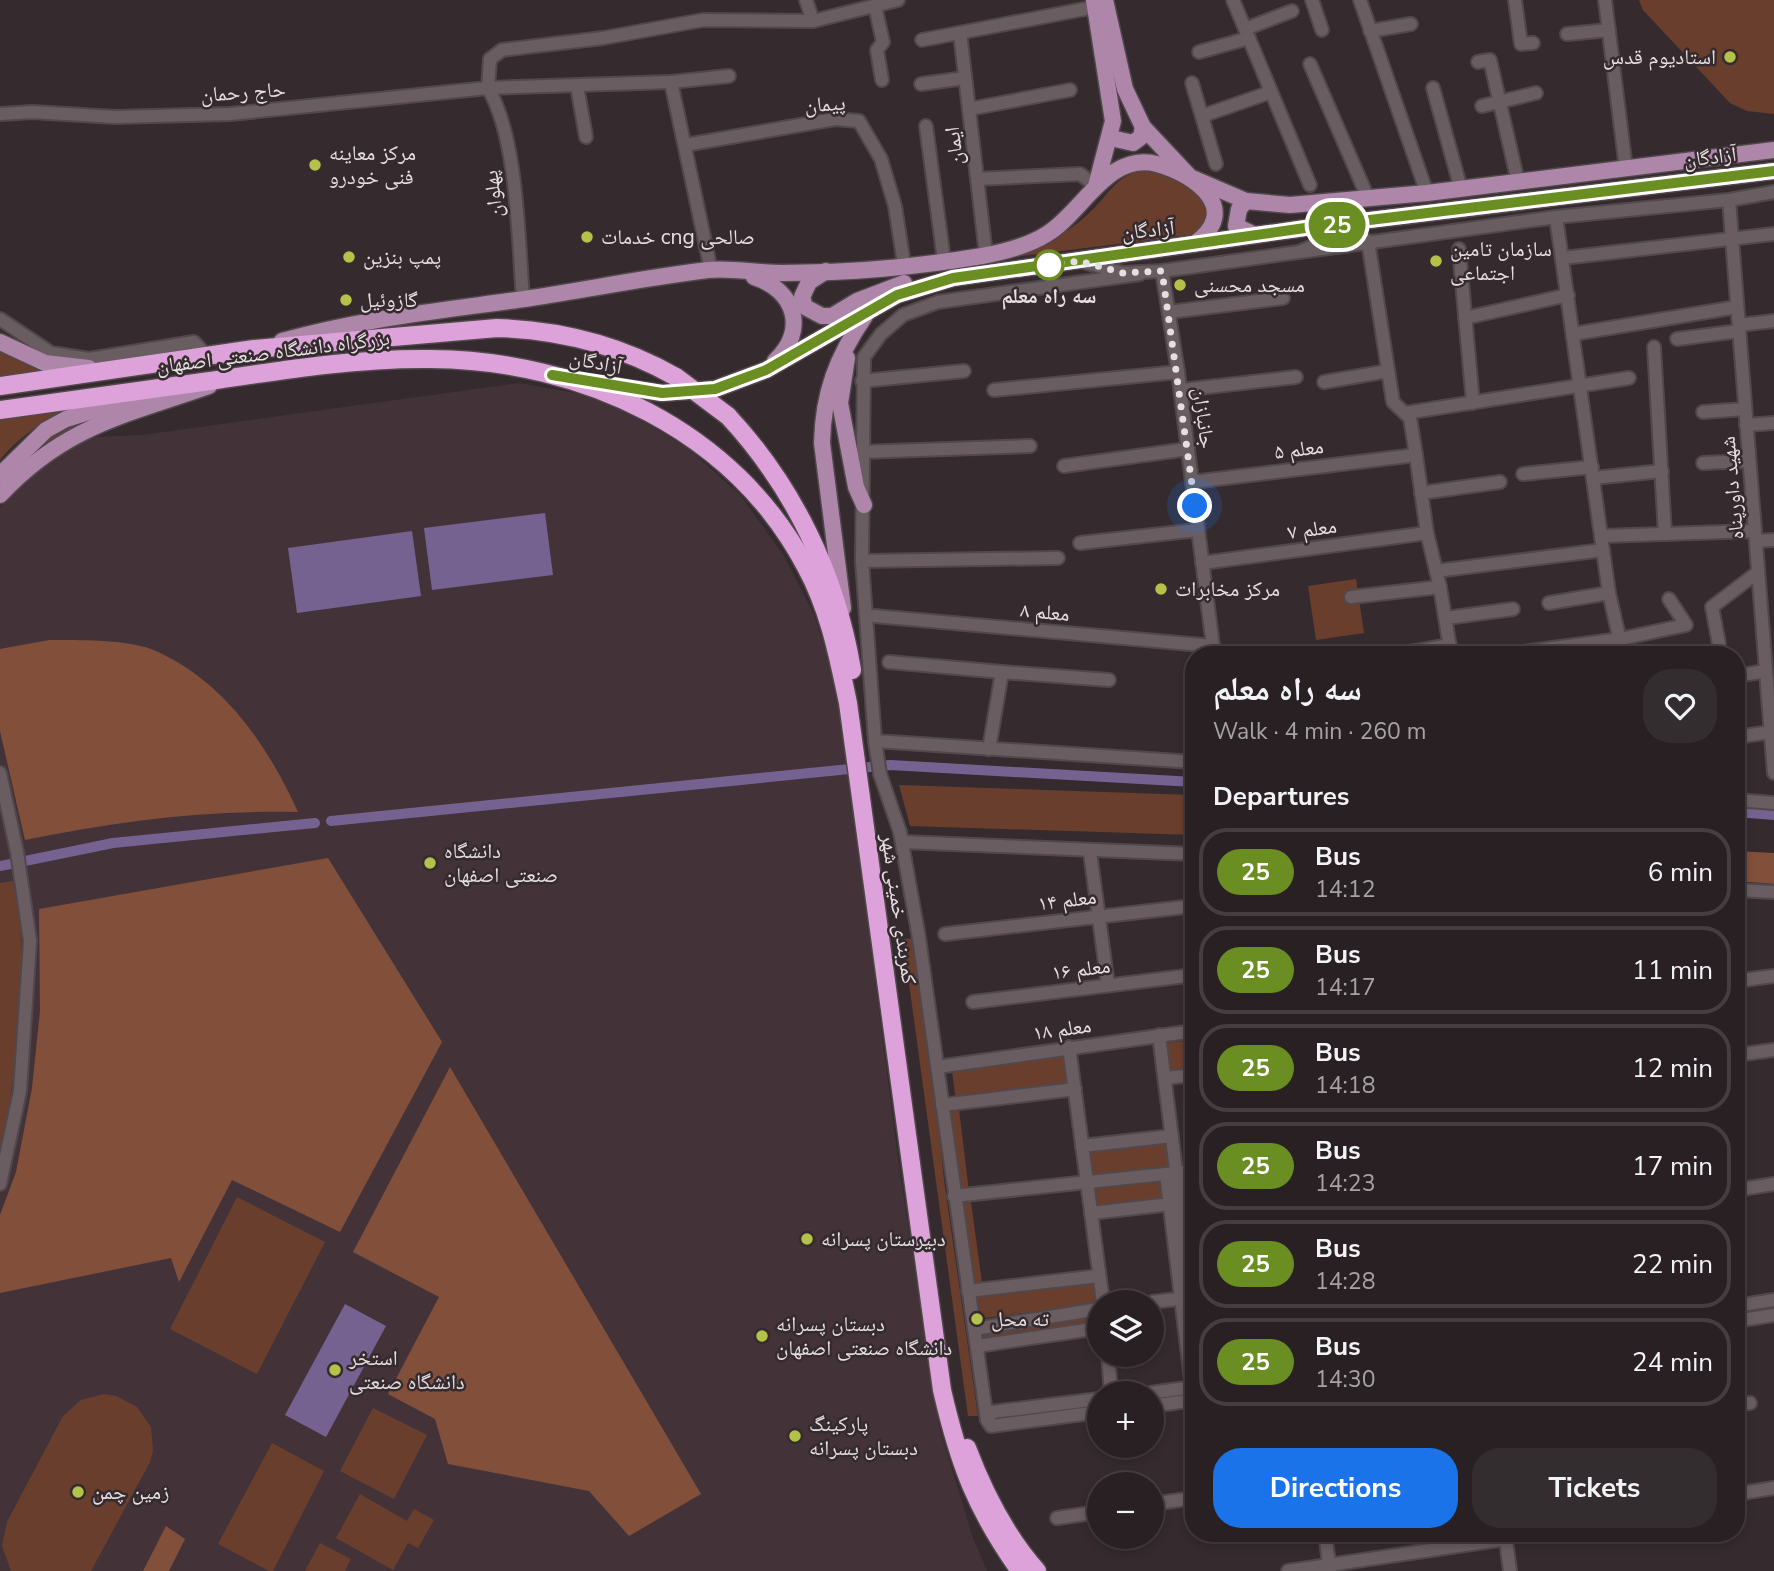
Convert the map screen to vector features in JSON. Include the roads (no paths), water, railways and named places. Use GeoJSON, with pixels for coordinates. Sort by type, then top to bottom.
{"type":"FeatureCollection","features":[{"type":"Feature","properties":{"kind":"highway","name":"کمربندی خمینی شهر"},"geometry":{"type":"LineString","coordinates":[[254,349],[484,329],[531,329],[590,340],[649,361],[676,377],[728,416],[753,443],[794,500],[813,542],[848,645],[868,750],[870,826],[942,1390],[964,1476],[981,1513],[1020,1571]]}},
{"type":"Feature","properties":{"kind":"highway","name":"بزرگراه دانشگاه صنعتی اصفهان"},"geometry":{"type":"LineString","coordinates":[[0,386],[254,349]]}},
{"type":"Feature","properties":{"kind":"highway","name":"بزرگراه دانشگاه صنعتی اصفهان"},"geometry":{"type":"LineString","coordinates":[[0,410],[337,364],[407,359],[494,364],[552,375]]}},
{"type":"Feature","properties":{"kind":"highway","name":"کمربندی خمینی شهر"},"geometry":{"type":"LineString","coordinates":[[552,375],[643,407],[704,446],[760,499],[807,568],[830,622],[848,703],[868,750]]}},
{"type":"Feature","properties":{"kind":"highway","name":"کمربندی خمینی شهر"},"geometry":{"type":"LineString","coordinates":[[870,826],[960,1424],[991,1504],[1014,1542],[1037,1571]]}},
{"type":"Feature","properties":{"kind":"main road"},"geometry":{"type":"LineString","coordinates":[[1098,2],[1125,89],[1143,127],[1212,199],[1216,209],[1210,233],[1189,247]]}},
{"type":"Feature","properties":{"kind":"main road"},"geometry":{"type":"LineString","coordinates":[[254,349],[314,332],[397,316],[711,270],[828,270],[986,256],[1019,247],[1063,223],[1096,186],[1111,138],[1110,91],[1098,2]]}},
{"type":"Feature","properties":{"kind":"main road"},"geometry":{"type":"LineString","coordinates":[[1111,138],[1133,143],[1141,137],[1143,127]]}},
{"type":"Feature","properties":{"kind":"main road","name":"آزادگان"},"geometry":{"type":"LineString","coordinates":[[1096,186],[1123,168],[1150,162],[1246,201],[1290,205],[1461,189],[1774,150]]}},
{"type":"Feature","properties":{"kind":"main road","name":"آزادگان"},"geometry":{"type":"LineString","coordinates":[[552,375],[637,391],[683,394],[715,389],[766,370],[897,295],[953,278],[1189,247],[1255,235],[1774,171]]}},
{"type":"Feature","properties":{"kind":"main road"},"geometry":{"type":"LineString","coordinates":[[1388,218],[1398,213],[1449,203],[1450,195],[1432,192]]}},
{"type":"Feature","properties":{"kind":"main road"},"geometry":{"type":"LineString","coordinates":[[1246,201],[1239,209],[1236,226],[1255,235]]}},
{"type":"Feature","properties":{"kind":"main road"},"geometry":{"type":"LineString","coordinates":[[828,270],[809,282],[802,297],[806,307],[822,317],[832,316],[857,301],[897,285],[953,278]]}},
{"type":"Feature","properties":{"kind":"main road"},"geometry":{"type":"LineString","coordinates":[[735,271],[769,282],[779,289],[792,310],[793,330],[790,341],[785,352],[766,370]]}},
{"type":"Feature","properties":{"kind":"main road"},"geometry":{"type":"LineString","coordinates":[[848,645],[822,443],[822,421],[832,374],[870,310]]}},
{"type":"Feature","properties":{"kind":"main road"},"geometry":{"type":"LineString","coordinates":[[858,327],[844,370],[840,402],[856,487],[864,505]]}},
{"type":"Feature","properties":{"kind":"main road"},"geometry":{"type":"LineString","coordinates":[[0,342],[44,363],[113,371]]}},
{"type":"Feature","properties":{"kind":"main road"},"geometry":{"type":"LineString","coordinates":[[0,495],[44,453],[74,434],[235,377]]}},
{"type":"Feature","properties":{"kind":"main road"},"geometry":{"type":"LineString","coordinates":[[0,475],[29,444],[66,419],[166,387]]}},
{"type":"Feature","properties":{"kind":"street"},"geometry":{"type":"LineString","coordinates":[[806,0],[813,21]]}},
{"type":"Feature","properties":{"kind":"street"},"geometry":{"type":"LineString","coordinates":[[488,88],[491,59],[502,50],[603,38],[703,20],[813,21],[898,0]]}},
{"type":"Feature","properties":{"kind":"street"},"geometry":{"type":"LineString","coordinates":[[1233,0],[1310,185]]}},
{"type":"Feature","properties":{"kind":"street"},"geometry":{"type":"LineString","coordinates":[[1312,0],[1322,30]]}},
{"type":"Feature","properties":{"kind":"street"},"geometry":{"type":"LineString","coordinates":[[1360,0],[1432,192]]}},
{"type":"Feature","properties":{"kind":"street"},"geometry":{"type":"LineString","coordinates":[[1515,0],[1521,44],[1533,43]]}},
{"type":"Feature","properties":{"kind":"street"},"geometry":{"type":"LineString","coordinates":[[1605,0],[1626,169]]}},
{"type":"Feature","properties":{"kind":"street"},"geometry":{"type":"LineString","coordinates":[[922,40],[1098,2]]}},
{"type":"Feature","properties":{"kind":"street"},"geometry":{"type":"LineString","coordinates":[[875,6],[883,42],[877,50],[882,80]]}},
{"type":"Feature","properties":{"kind":"street"},"geometry":{"type":"LineString","coordinates":[[1199,52],[1292,11]]}},
{"type":"Feature","properties":{"kind":"street"},"geometry":{"type":"LineString","coordinates":[[1370,31],[1410,24]]}},
{"type":"Feature","properties":{"kind":"street"},"geometry":{"type":"LineString","coordinates":[[1567,34],[1609,30]]}},
{"type":"Feature","properties":{"kind":"street","name":"ایمان"},"geometry":{"type":"LineString","coordinates":[[960,33],[986,256]]}},
{"type":"Feature","properties":{"kind":"street"},"geometry":{"type":"LineString","coordinates":[[1478,62],[1490,60],[1518,182]]}},
{"type":"Feature","properties":{"kind":"street"},"geometry":{"type":"LineString","coordinates":[[1310,64],[1368,198]]}},
{"type":"Feature","properties":{"kind":"street","name":"حاج رحمان"},"geometry":{"type":"LineString","coordinates":[[0,114],[33,112],[115,117],[230,114],[488,88],[671,82],[729,75]]}},
{"type":"Feature","properties":{"kind":"street"},"geometry":{"type":"LineString","coordinates":[[921,84],[965,78]]}},
{"type":"Feature","properties":{"kind":"street"},"geometry":{"type":"LineString","coordinates":[[671,82],[711,270]]}},
{"type":"Feature","properties":{"kind":"street"},"geometry":{"type":"LineString","coordinates":[[1192,83],[1216,164]]}},
{"type":"Feature","properties":{"kind":"street"},"geometry":{"type":"LineString","coordinates":[[577,86],[586,138]]}},
{"type":"Feature","properties":{"kind":"street","name":"پهلوان"},"geometry":{"type":"LineString","coordinates":[[488,88],[501,110],[513,188],[523,299]]}},
{"type":"Feature","properties":{"kind":"street"},"geometry":{"type":"LineString","coordinates":[[1433,88],[1461,189]]}},
{"type":"Feature","properties":{"kind":"street"},"geometry":{"type":"LineString","coordinates":[[969,109],[1070,90]]}},
{"type":"Feature","properties":{"kind":"street"},"geometry":{"type":"LineString","coordinates":[[1202,116],[1271,92]]}},
{"type":"Feature","properties":{"kind":"street"},"geometry":{"type":"LineString","coordinates":[[1482,106],[1536,93]]}},
{"type":"Feature","properties":{"kind":"street","name":"پیمان"},"geometry":{"type":"LineString","coordinates":[[685,145],[835,119],[859,121],[881,159],[895,206],[904,264]]}},
{"type":"Feature","properties":{"kind":"street"},"geometry":{"type":"LineString","coordinates":[[926,126],[944,260]]}},
{"type":"Feature","properties":{"kind":"street"},"geometry":{"type":"LineString","coordinates":[[977,179],[1080,174],[1096,186]]}},
{"type":"Feature","properties":{"kind":"street"},"geometry":{"type":"LineString","coordinates":[[1087,1414],[991,1426],[983,1411],[977,1346],[902,842],[880,774],[868,750],[862,561],[863,357],[881,334],[903,315],[938,302],[1368,241],[1556,217],[1729,200],[1774,192]]}},
{"type":"Feature","properties":{"kind":"street","name":"شهید داورپناه"},"geometry":{"type":"LineString","coordinates":[[1729,200],[1758,572],[1768,663],[1774,773]]}},
{"type":"Feature","properties":{"kind":"street"},"geometry":{"type":"LineString","coordinates":[[1496,204],[1525,221]]}},
{"type":"Feature","properties":{"kind":"street"},"geometry":{"type":"LineString","coordinates":[[1556,217],[1609,593],[1621,646]]}},
{"type":"Feature","properties":{"kind":"street"},"geometry":{"type":"LineString","coordinates":[[1299,252],[1323,242],[1350,223]]}},
{"type":"Feature","properties":{"kind":"street"},"geometry":{"type":"LineString","coordinates":[[1563,258],[1774,234]]}},
{"type":"Feature","properties":{"kind":"street"},"geometry":{"type":"LineString","coordinates":[[1368,241],[1392,402],[1410,418],[1427,533],[1440,587],[1450,646]]}},
{"type":"Feature","properties":{"kind":"street"},"geometry":{"type":"LineString","coordinates":[[1459,249],[1473,403]]}},
{"type":"Feature","properties":{"kind":"street"},"geometry":{"type":"LineString","coordinates":[[1079,261],[1104,270],[1140,274]]}},
{"type":"Feature","properties":{"kind":"street","name":"جانبازان"},"geometry":{"type":"LineString","coordinates":[[1162,271],[1181,390],[1212,646]]}},
{"type":"Feature","properties":{"kind":"street"},"geometry":{"type":"LineString","coordinates":[[1465,318],[1568,295]]}},
{"type":"Feature","properties":{"kind":"street"},"geometry":{"type":"LineString","coordinates":[[1169,312],[1283,298]]}},
{"type":"Feature","properties":{"kind":"street"},"geometry":{"type":"LineString","coordinates":[[1573,334],[1737,307]]}},
{"type":"Feature","properties":{"kind":"street"},"geometry":{"type":"LineString","coordinates":[[0,319],[51,353],[89,359],[194,342],[207,356]]}},
{"type":"Feature","properties":{"kind":"street"},"geometry":{"type":"LineString","coordinates":[[1677,340],[1774,321]]}},
{"type":"Feature","properties":{"kind":"street"},"geometry":{"type":"LineString","coordinates":[[1654,347],[1665,534]]}},
{"type":"Feature","properties":{"kind":"street"},"geometry":{"type":"LineString","coordinates":[[862,381],[964,371]]}},
{"type":"Feature","properties":{"kind":"street"},"geometry":{"type":"LineString","coordinates":[[1324,382],[1388,371]]}},
{"type":"Feature","properties":{"kind":"street"},"geometry":{"type":"LineString","coordinates":[[995,390],[1178,372]]}},
{"type":"Feature","properties":{"kind":"street"},"geometry":{"type":"LineString","coordinates":[[1181,390],[1296,377]]}},
{"type":"Feature","properties":{"kind":"street"},"geometry":{"type":"LineString","coordinates":[[1405,413],[1629,378]]}},
{"type":"Feature","properties":{"kind":"street"},"geometry":{"type":"LineString","coordinates":[[1703,412],[1745,409]]}},
{"type":"Feature","properties":{"kind":"street"},"geometry":{"type":"LineString","coordinates":[[1746,425],[1774,423]]}},
{"type":"Feature","properties":{"kind":"street"},"geometry":{"type":"LineString","coordinates":[[861,452],[1030,446]]}},
{"type":"Feature","properties":{"kind":"street"},"geometry":{"type":"LineString","coordinates":[[1064,466],[1188,449]]}},
{"type":"Feature","properties":{"kind":"street","name":"معلم ۵"},"geometry":{"type":"LineString","coordinates":[[1192,482],[1414,454]]}},
{"type":"Feature","properties":{"kind":"street"},"geometry":{"type":"LineString","coordinates":[[1703,463],[1749,461]]}},
{"type":"Feature","properties":{"kind":"street"},"geometry":{"type":"LineString","coordinates":[[1523,474],[1661,471]]}},
{"type":"Feature","properties":{"kind":"street"},"geometry":{"type":"LineString","coordinates":[[1421,493],[1500,482]]}},
{"type":"Feature","properties":{"kind":"street"},"geometry":{"type":"LineString","coordinates":[[1080,543],[1198,530]]}},
{"type":"Feature","properties":{"kind":"street","name":"معلم ۷"},"geometry":{"type":"LineString","coordinates":[[1202,563],[1427,533]]}},
{"type":"Feature","properties":{"kind":"street"},"geometry":{"type":"LineString","coordinates":[[1601,536],[1755,536],[1774,540]]}},
{"type":"Feature","properties":{"kind":"street"},"geometry":{"type":"LineString","coordinates":[[1436,571],[1603,550]]}},
{"type":"Feature","properties":{"kind":"street"},"geometry":{"type":"LineString","coordinates":[[862,561],[1058,558]]}},
{"type":"Feature","properties":{"kind":"street"},"geometry":{"type":"LineString","coordinates":[[1719,644],[1712,607],[1758,572]]}},
{"type":"Feature","properties":{"kind":"street"},"geometry":{"type":"LineString","coordinates":[[1351,597],[1440,587]]}},
{"type":"Feature","properties":{"kind":"street"},"geometry":{"type":"LineString","coordinates":[[1549,603],[1609,593]]}},
{"type":"Feature","properties":{"kind":"street"},"geometry":{"type":"LineString","coordinates":[[1568,646],[1620,639],[1686,625],[1669,598]]}},
{"type":"Feature","properties":{"kind":"street"},"geometry":{"type":"LineString","coordinates":[[1446,618],[1513,609]]}},
{"type":"Feature","properties":{"kind":"street","name":"معلم ۸"},"geometry":{"type":"LineString","coordinates":[[874,616],[1185,647]]}},
{"type":"Feature","properties":{"kind":"street"},"geometry":{"type":"LineString","coordinates":[[889,662],[1109,680]]}},
{"type":"Feature","properties":{"kind":"street"},"geometry":{"type":"LineString","coordinates":[[1745,672],[1768,663]]}},
{"type":"Feature","properties":{"kind":"street"},"geometry":{"type":"LineString","coordinates":[[989,749],[1003,671]]}},
{"type":"Feature","properties":{"kind":"street"},"geometry":{"type":"LineString","coordinates":[[1745,736],[1771,732]]}},
{"type":"Feature","properties":{"kind":"street"},"geometry":{"type":"LineString","coordinates":[[868,750],[989,749],[1185,761]]}},
{"type":"Feature","properties":{"kind":"street"},"geometry":{"type":"LineString","coordinates":[[0,773],[17,852],[30,941],[20,1091],[0,1184]]}},
{"type":"Feature","properties":{"kind":"street"},"geometry":{"type":"LineString","coordinates":[[1745,801],[1774,803]]}},
{"type":"Feature","properties":{"kind":"street"},"geometry":{"type":"LineString","coordinates":[[902,842],[1090,852],[1185,854]]}},
{"type":"Feature","properties":{"kind":"street"},"geometry":{"type":"LineString","coordinates":[[1090,852],[1108,985]]}},
{"type":"Feature","properties":{"kind":"street"},"geometry":{"type":"LineString","coordinates":[[1745,890],[1774,892]]}},
{"type":"Feature","properties":{"kind":"street","name":"معلم ۱۴"},"geometry":{"type":"LineString","coordinates":[[945,934],[1185,907]]}},
{"type":"Feature","properties":{"kind":"street","name":"معلم ۱۶"},"geometry":{"type":"LineString","coordinates":[[973,1002],[1185,976]]}},
{"type":"Feature","properties":{"kind":"street"},"geometry":{"type":"LineString","coordinates":[[1745,980],[1774,976]]}},
{"type":"Feature","properties":{"kind":"street","name":"معلم ۱۸"},"geometry":{"type":"LineString","coordinates":[[937,1067],[1185,1032]]}},
{"type":"Feature","properties":{"kind":"street"},"geometry":{"type":"LineString","coordinates":[[1159,1035],[1172,1136],[1171,1203],[1185,1281]]}},
{"type":"Feature","properties":{"kind":"street"},"geometry":{"type":"LineString","coordinates":[[1069,1047],[1101,1290]]}},
{"type":"Feature","properties":{"kind":"street"},"geometry":{"type":"LineString","coordinates":[[1745,1054],[1774,1049]]}},
{"type":"Feature","properties":{"kind":"street"},"geometry":{"type":"LineString","coordinates":[[1165,1078],[1185,1076]]}},
{"type":"Feature","properties":{"kind":"street"},"geometry":{"type":"LineString","coordinates":[[942,1105],[1074,1089]]}},
{"type":"Feature","properties":{"kind":"street"},"geometry":{"type":"LineString","coordinates":[[1082,1146],[1172,1136]]}},
{"type":"Feature","properties":{"kind":"street"},"geometry":{"type":"LineString","coordinates":[[954,1196],[1185,1172]]}},
{"type":"Feature","properties":{"kind":"street"},"geometry":{"type":"LineString","coordinates":[[1171,1173],[1185,1276]]}},
{"type":"Feature","properties":{"kind":"street"},"geometry":{"type":"LineString","coordinates":[[1745,1189],[1774,1184]]}},
{"type":"Feature","properties":{"kind":"street"},"geometry":{"type":"LineString","coordinates":[[1091,1213],[1171,1203]]}},
{"type":"Feature","properties":{"kind":"street"},"geometry":{"type":"LineString","coordinates":[[968,1291],[1099,1276]]}},
{"type":"Feature","properties":{"kind":"street"},"geometry":{"type":"LineString","coordinates":[[1164,1301],[1185,1298]]}},
{"type":"Feature","properties":{"kind":"street"},"geometry":{"type":"LineString","coordinates":[[1745,1305],[1774,1300]]}},
{"type":"Feature","properties":{"kind":"street"},"geometry":{"type":"LineString","coordinates":[[974,1329],[1087,1311]]}},
{"type":"Feature","properties":{"kind":"street"},"geometry":{"type":"LineString","coordinates":[[1745,1320],[1774,1315]]}},
{"type":"Feature","properties":{"kind":"street"},"geometry":{"type":"LineString","coordinates":[[977,1346],[1087,1330]]}},
{"type":"Feature","properties":{"kind":"street"},"geometry":{"type":"LineString","coordinates":[[1164,1393],[1185,1392]]}},
{"type":"Feature","properties":{"kind":"street"},"geometry":{"type":"LineString","coordinates":[[1164,1402],[1185,1395]]}},
{"type":"Feature","properties":{"kind":"street"},"geometry":{"type":"LineString","coordinates":[[987,1420],[992,1412],[1087,1400]]}},
{"type":"Feature","properties":{"kind":"street"},"geometry":{"type":"LineString","coordinates":[[1745,1403],[1750,1402]]}},
{"type":"Feature","properties":{"kind":"street"},"geometry":{"type":"LineString","coordinates":[[1745,1493],[1774,1488]]}},
{"type":"Feature","properties":{"kind":"street"},"geometry":{"type":"LineString","coordinates":[[1164,1502],[1185,1499]]}},
{"type":"Feature","properties":{"kind":"street"},"geometry":{"type":"LineString","coordinates":[[1057,1518],[1087,1514]]}},
{"type":"Feature","properties":{"kind":"street"},"geometry":{"type":"LineString","coordinates":[[1326,1542],[1329,1567]]}},
{"type":"Feature","properties":{"kind":"street"},"geometry":{"type":"LineString","coordinates":[[1288,1571],[1329,1567],[1471,1542]]}},
{"type":"Feature","properties":{"kind":"street"},"geometry":{"type":"LineString","coordinates":[[1506,1542],[1510,1571]]}},
{"type":"Feature","properties":{"kind":"waterway"},"geometry":{"type":"LineString","coordinates":[[331,821],[890,765],[1185,781]]}},
{"type":"Feature","properties":{"kind":"waterway"},"geometry":{"type":"LineString","coordinates":[[1745,813],[1774,815]]}},
{"type":"Feature","properties":{"kind":"waterway"},"geometry":{"type":"LineString","coordinates":[[0,866],[113,843],[315,823]]}},
{"type":"Feature","properties":{"kind":"place","name":"استادیوم قدس"},"geometry":{"type":"Point","coordinates":[1730,57]}},
{"type":"Feature","properties":{"kind":"place","name":"مرکز معاینه فنی خودرو"},"geometry":{"type":"Point","coordinates":[315,165]}},
{"type":"Feature","properties":{"kind":"place","name":"خدمات cng صالحی"},"geometry":{"type":"Point","coordinates":[587,237]}},
{"type":"Feature","properties":{"kind":"place","name":"پمپ بنزین"},"geometry":{"type":"Point","coordinates":[349,257]}},
{"type":"Feature","properties":{"kind":"place","name":"سازمان تامین اجتماعی"},"geometry":{"type":"Point","coordinates":[1436,261]}},
{"type":"Feature","properties":{"kind":"place","name":"سه راه معلم"},"geometry":{"type":"Point","coordinates":[1049,265]}},
{"type":"Feature","properties":{"kind":"place","name":"مسجد محسنی"},"geometry":{"type":"Point","coordinates":[1180,285]}},
{"type":"Feature","properties":{"kind":"place","name":"گازوئیل"},"geometry":{"type":"Point","coordinates":[346,300]}},
{"type":"Feature","properties":{"kind":"place","name":"مرکز مخابرات"},"geometry":{"type":"Point","coordinates":[1161,589]}},
{"type":"Feature","properties":{"kind":"place","name":"دانشگاه صنعتی اصفهان"},"geometry":{"type":"Point","coordinates":[430,863]}},
{"type":"Feature","properties":{"kind":"place","name":"دبیرستان پسرانه"},"geometry":{"type":"Point","coordinates":[807,1239]}},
{"type":"Feature","properties":{"kind":"place","name":"ته محل"},"geometry":{"type":"Point","coordinates":[977,1319]}},
{"type":"Feature","properties":{"kind":"place","name":"دبستان پسرانه دانشگاه صنعتی اصفهان"},"geometry":{"type":"Point","coordinates":[762,1336]}},
{"type":"Feature","properties":{"kind":"place","name":"استخر دانشگاه صنعتی"},"geometry":{"type":"Point","coordinates":[335,1370]}},
{"type":"Feature","properties":{"kind":"place","name":"پارکینگ دبستان پسرانه"},"geometry":{"type":"Point","coordinates":[795,1436]}},
{"type":"Feature","properties":{"kind":"place","name":"زمین چمن"},"geometry":{"type":"Point","coordinates":[78,1492]}}]}
